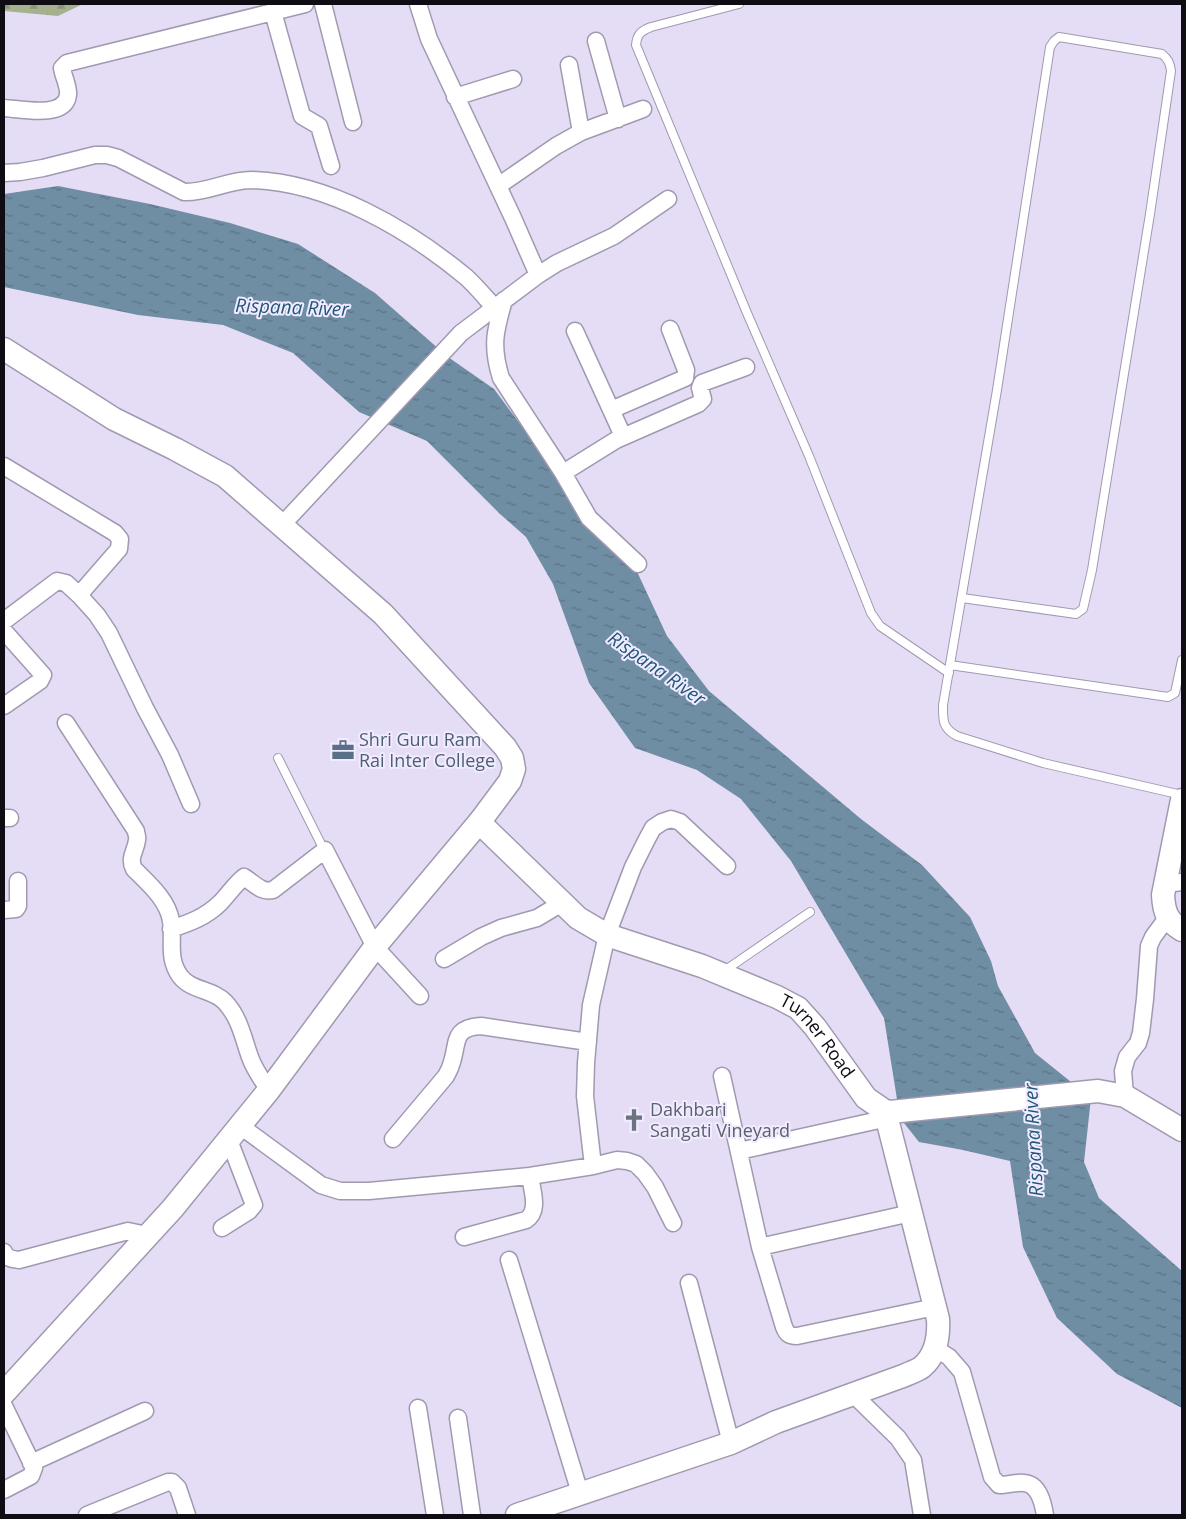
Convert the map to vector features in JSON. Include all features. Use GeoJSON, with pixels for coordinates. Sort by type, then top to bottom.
{"type":"FeatureCollection","features":[{"type":"Feature","properties":{"kind":"main road"},"geometry":{"type":"LineString","coordinates":[[4,349],[114,420],[175,449],[225,476],[383,614],[505,747],[512,758],[514,770],[510,781],[481,820],[374,947],[269,1090],[234,1133],[147,1235],[4,1393]]}},
{"type":"Feature","properties":{"kind":"main road"},"geometry":{"type":"LineString","coordinates":[[1175,924],[1164,909],[1162,895],[1174,883],[1182,800]]}},
{"type":"Feature","properties":{"kind":"main road","name":"Turner Road"},"geometry":{"type":"LineString","coordinates":[[481,820],[481,824],[578,918],[607,935],[702,966],[777,997],[798,1008],[815,1026],[866,1098],[888,1114]]}},
{"type":"Feature","properties":{"kind":"main road"},"geometry":{"type":"LineString","coordinates":[[517,1515],[549,1510],[580,1493],[731,1442],[776,1422],[922,1367],[933,1352],[938,1334],[938,1319],[888,1114],[1098,1091],[1125,1096],[1182,1130]]}},
{"type":"Feature","properties":{"kind":"street"},"geometry":{"type":"LineString","coordinates":[[4,108],[52,111],[60,108],[65,103],[68,95],[62,68],[67,63],[304,4]]}},
{"type":"Feature","properties":{"kind":"street"},"geometry":{"type":"LineString","coordinates":[[323,4],[354,122]]}},
{"type":"Feature","properties":{"kind":"street"},"geometry":{"type":"LineString","coordinates":[[418,4],[429,39],[538,275]]}},
{"type":"Feature","properties":{"kind":"street"},"geometry":{"type":"LineString","coordinates":[[273,12],[302,116],[318,126],[331,166]]}},
{"type":"Feature","properties":{"kind":"street"},"geometry":{"type":"LineString","coordinates":[[596,41],[618,119]]}},
{"type":"Feature","properties":{"kind":"street"},"geometry":{"type":"LineString","coordinates":[[569,65],[581,132]]}},
{"type":"Feature","properties":{"kind":"street"},"geometry":{"type":"LineString","coordinates":[[456,96],[513,79]]}},
{"type":"Feature","properties":{"kind":"street"},"geometry":{"type":"LineString","coordinates":[[498,186],[556,146],[581,132],[643,109]]}},
{"type":"Feature","properties":{"kind":"street"},"geometry":{"type":"LineString","coordinates":[[4,173],[20,172],[96,155],[106,155],[118,158],[184,192],[197,192],[230,182],[252,180],[324,193],[380,217],[428,247],[499,304]]}},
{"type":"Feature","properties":{"kind":"street"},"geometry":{"type":"LineString","coordinates":[[281,526],[461,333],[538,275],[557,263],[614,236],[668,199]]}},
{"type":"Feature","properties":{"kind":"street"},"geometry":{"type":"LineString","coordinates":[[499,304],[495,330],[496,362],[501,378],[563,473],[589,518],[638,564]]}},
{"type":"Feature","properties":{"kind":"street"},"geometry":{"type":"LineString","coordinates":[[611,410],[681,382],[685,378],[686,370],[670,329]]}},
{"type":"Feature","properties":{"kind":"street"},"geometry":{"type":"LineString","coordinates":[[575,330],[623,436]]}},
{"type":"Feature","properties":{"kind":"street"},"geometry":{"type":"LineString","coordinates":[[563,473],[623,436],[698,404],[703,399],[700,388],[702,383],[746,367]]}},
{"type":"Feature","properties":{"kind":"street"},"geometry":{"type":"LineString","coordinates":[[4,466],[115,533],[120,538],[119,549],[79,595]]}},
{"type":"Feature","properties":{"kind":"street"},"geometry":{"type":"LineString","coordinates":[[4,621],[57,581],[66,582],[97,615],[109,633],[144,708],[170,755],[191,804]]}},
{"type":"Feature","properties":{"kind":"street"},"geometry":{"type":"LineString","coordinates":[[4,631],[43,675],[40,681],[4,706]]}},
{"type":"Feature","properties":{"kind":"street"},"geometry":{"type":"LineString","coordinates":[[66,724],[132,822],[137,840],[131,857],[131,863],[167,907],[171,921],[173,962],[180,976],[190,985],[215,994],[226,1003],[240,1025],[250,1058],[269,1090]]}},
{"type":"Feature","properties":{"kind":"street"},"geometry":{"type":"LineString","coordinates":[[593,1166],[585,1096],[588,1042],[595,986],[607,935],[636,860],[654,828],[662,822],[671,819],[680,822],[727,866]]}},
{"type":"Feature","properties":{"kind":"street"},"geometry":{"type":"LineString","coordinates":[[171,929],[196,920],[208,913],[244,878],[258,888],[269,892],[273,890],[324,850],[374,947],[420,996]]}},
{"type":"Feature","properties":{"kind":"street"},"geometry":{"type":"LineString","coordinates":[[4,910],[16,909],[18,906],[18,881]]}},
{"type":"Feature","properties":{"kind":"street"},"geometry":{"type":"LineString","coordinates":[[444,959],[482,937],[501,928],[537,918],[562,903]]}},
{"type":"Feature","properties":{"kind":"street"},"geometry":{"type":"LineString","coordinates":[[1125,1096],[1123,1071],[1127,1057],[1138,1043],[1141,1033],[1149,946],[1153,936],[1175,924]]}},
{"type":"Feature","properties":{"kind":"street"},"geometry":{"type":"LineString","coordinates":[[393,1139],[446,1076],[451,1065],[458,1035],[471,1026],[588,1042]]}},
{"type":"Feature","properties":{"kind":"street"},"geometry":{"type":"LineString","coordinates":[[722,1076],[760,1247],[784,1327],[790,1336],[934,1307]]}},
{"type":"Feature","properties":{"kind":"street"},"geometry":{"type":"LineString","coordinates":[[739,1151],[888,1114]]}},
{"type":"Feature","properties":{"kind":"street"},"geometry":{"type":"LineString","coordinates":[[234,1133],[321,1185],[340,1191],[369,1191],[530,1176],[593,1166],[616,1160],[627,1161],[636,1164],[655,1186],[673,1223]]}},
{"type":"Feature","properties":{"kind":"street"},"geometry":{"type":"LineString","coordinates":[[222,1228],[249,1211],[254,1205],[234,1133]]}},
{"type":"Feature","properties":{"kind":"street"},"geometry":{"type":"LineString","coordinates":[[464,1237],[526,1220],[530,1217],[534,1209],[530,1176]]}},
{"type":"Feature","properties":{"kind":"street"},"geometry":{"type":"LineString","coordinates":[[760,1247],[911,1213]]}},
{"type":"Feature","properties":{"kind":"street"},"geometry":{"type":"LineString","coordinates":[[4,1252],[11,1259],[19,1260],[128,1231],[147,1235]]}},
{"type":"Feature","properties":{"kind":"street"},"geometry":{"type":"LineString","coordinates":[[509,1260],[580,1493]]}},
{"type":"Feature","properties":{"kind":"street"},"geometry":{"type":"LineString","coordinates":[[689,1283],[731,1442]]}},
{"type":"Feature","properties":{"kind":"street"},"geometry":{"type":"LineString","coordinates":[[933,1352],[941,1352],[949,1357],[962,1372],[995,1482],[1000,1486],[1026,1483],[1032,1485],[1038,1491],[1045,1515]]}},
{"type":"Feature","properties":{"kind":"street"},"geometry":{"type":"LineString","coordinates":[[853,1394],[898,1438],[913,1460],[922,1515]]}},
{"type":"Feature","properties":{"kind":"street"},"geometry":{"type":"LineString","coordinates":[[4,1406],[34,1468],[31,1476],[4,1490]]}},
{"type":"Feature","properties":{"kind":"street"},"geometry":{"type":"LineString","coordinates":[[418,1408],[435,1515]]}},
{"type":"Feature","properties":{"kind":"street"},"geometry":{"type":"LineString","coordinates":[[31,1463],[145,1411]]}},
{"type":"Feature","properties":{"kind":"street"},"geometry":{"type":"LineString","coordinates":[[458,1418],[472,1515]]}},
{"type":"Feature","properties":{"kind":"street"},"geometry":{"type":"LineString","coordinates":[[87,1515],[172,1482],[178,1488],[187,1515]]}},
{"type":"Feature","properties":{"kind":"lane"},"geometry":{"type":"LineString","coordinates":[[739,4],[651,27],[641,32],[637,37],[636,45],[747,313],[809,456],[871,613],[880,626],[950,669],[1163,697],[1171,696],[1175,693],[1182,660]]}},
{"type":"Feature","properties":{"kind":"lane"},"geometry":{"type":"LineString","coordinates":[[962,598],[1076,614],[1083,609],[1092,570],[1171,71],[1168,58],[1162,54],[1059,37],[1050,47],[1020,246],[950,669],[943,717],[944,725],[949,732],[957,736],[1043,763],[1182,795]]}},
{"type":"Feature","properties":{"kind":"lane"},"geometry":{"type":"LineString","coordinates":[[278,758],[324,850]]}},
{"type":"Feature","properties":{"kind":"lane"},"geometry":{"type":"LineString","coordinates":[[720,974],[810,912]]}},
{"type":"Feature","properties":{"kind":"green space"},"geometry":{"type":"Polygon","coordinates":[[[4,4],[83,4],[58,16],[4,11],[4,4]]]}},
{"type":"Feature","properties":{"kind":"water","name":"Rispana River"},"geometry":{"type":"Polygon","coordinates":[[[58,186],[150,204],[230,223],[298,244],[375,293],[448,357],[494,389],[559,476],[576,512],[633,563],[667,636],[709,691],[861,819],[922,865],[970,917],[991,961],[998,986],[1035,1053],[1091,1098],[1084,1162],[1099,1198],[1182,1271],[1182,1408],[1117,1374],[1057,1318],[1023,1247],[1010,1161],[919,1142],[900,1118],[884,1018],[791,861],[741,799],[697,770],[635,748],[589,683],[553,584],[526,537],[500,514],[427,441],[359,412],[293,353],[223,325],[138,315],[4,287],[4,194],[58,186]]]}},
{"type":"Feature","properties":{"kind":"place","name":"Shri Guru Ram Rai Inter College"},"geometry":{"type":"Point","coordinates":[343,750]}},
{"type":"Feature","properties":{"kind":"place","name":"Dakhbari Sangati Vineyard"},"geometry":{"type":"Point","coordinates":[634,1120]}}]}
